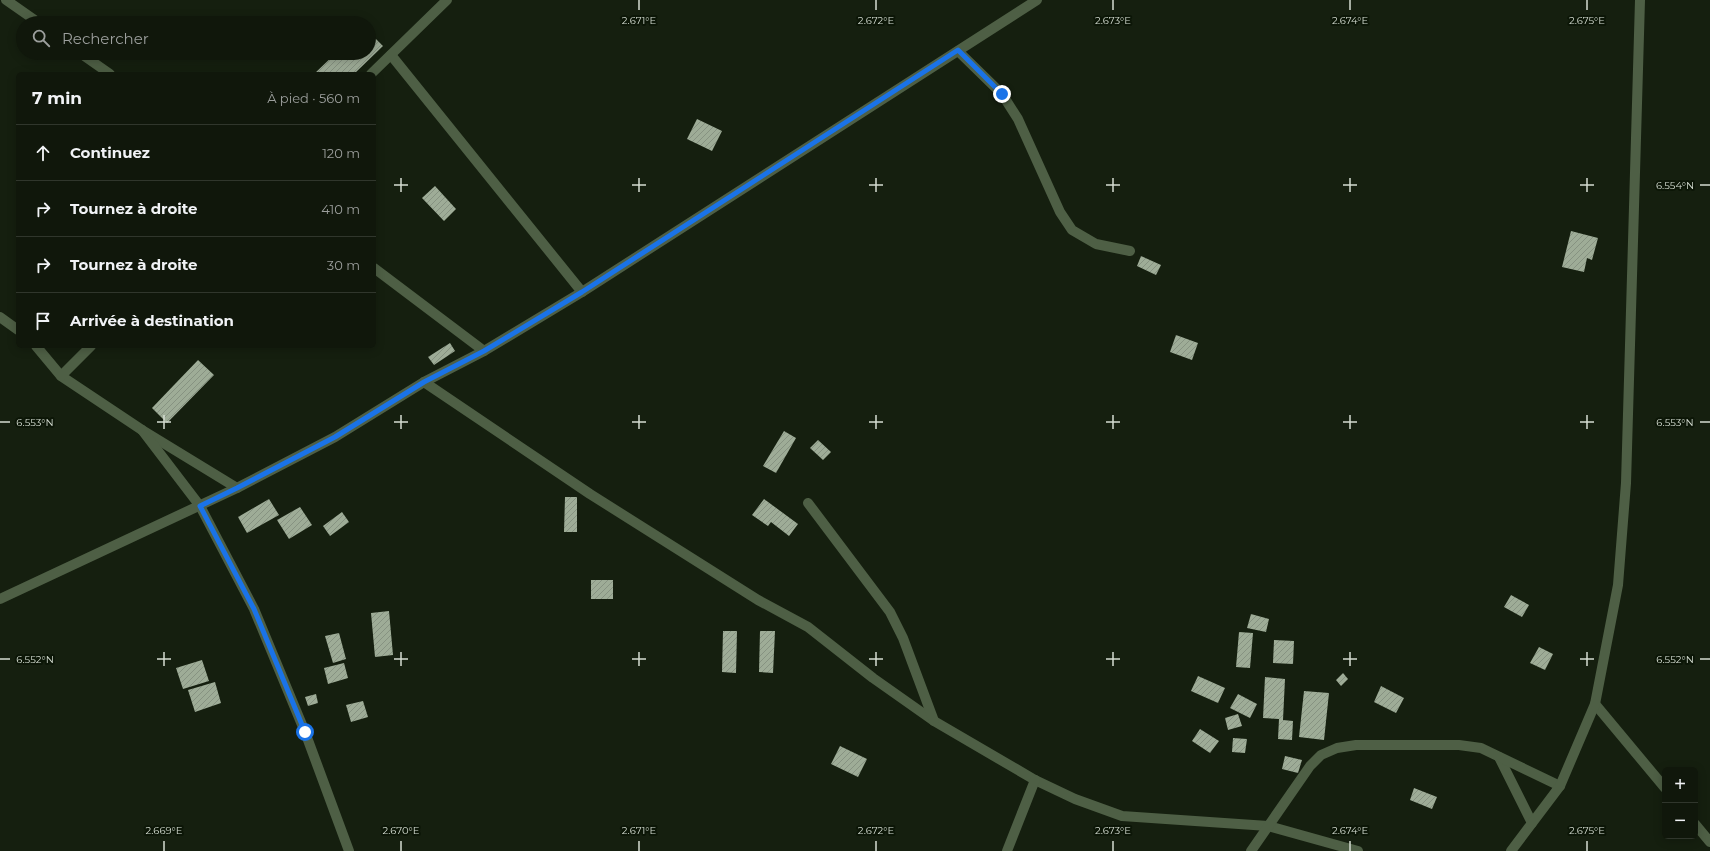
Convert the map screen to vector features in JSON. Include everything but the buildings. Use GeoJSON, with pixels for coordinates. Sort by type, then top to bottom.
{"type":"FeatureCollection","features":[{"type":"Feature","properties":{"kind":"street"},"geometry":{"type":"LineString","coordinates":[[6,0],[28,16]]}},
{"type":"Feature","properties":{"kind":"street"},"geometry":{"type":"LineString","coordinates":[[373,72],[446,0]]}},
{"type":"Feature","properties":{"kind":"street"},"geometry":{"type":"LineString","coordinates":[[0,600],[237,488],[335,437],[424,382],[484,351],[582,292],[1037,0]]}},
{"type":"Feature","properties":{"kind":"street"},"geometry":{"type":"LineString","coordinates":[[1511,851],[1560,786],[1595,704],[1618,584],[1626,483],[1640,0]]}},
{"type":"Feature","properties":{"kind":"street"},"geometry":{"type":"LineString","coordinates":[[958,50],[1002,94],[1018,119],[1060,212],[1072,230],[1096,244],[1130,251]]}},
{"type":"Feature","properties":{"kind":"street"},"geometry":{"type":"LineString","coordinates":[[391,55],[582,292]]}},
{"type":"Feature","properties":{"kind":"street"},"geometry":{"type":"LineString","coordinates":[[90,60],[107,72]]}},
{"type":"Feature","properties":{"kind":"street"},"geometry":{"type":"LineString","coordinates":[[376,270],[484,351]]}},
{"type":"Feature","properties":{"kind":"street"},"geometry":{"type":"LineString","coordinates":[[0,318],[16,329]]}},
{"type":"Feature","properties":{"kind":"street"},"geometry":{"type":"LineString","coordinates":[[38,348],[61,376],[142,430],[237,488]]}},
{"type":"Feature","properties":{"kind":"street"},"geometry":{"type":"LineString","coordinates":[[61,376],[90,348]]}},
{"type":"Feature","properties":{"kind":"street"},"geometry":{"type":"LineString","coordinates":[[424,382],[596,498],[758,600],[808,627],[873,678],[934,721],[1034,780],[1075,799],[1122,816],[1268,826],[1358,851]]}},
{"type":"Feature","properties":{"kind":"street"},"geometry":{"type":"LineString","coordinates":[[142,430],[200,506],[254,609],[305,732],[349,851]]}},
{"type":"Feature","properties":{"kind":"street"},"geometry":{"type":"LineString","coordinates":[[808,503],[890,612],[903,638],[934,721]]}},
{"type":"Feature","properties":{"kind":"street"},"geometry":{"type":"LineString","coordinates":[[1595,704],[1662,784]]}},
{"type":"Feature","properties":{"kind":"street"},"geometry":{"type":"LineString","coordinates":[[1251,851],[1310,766],[1321,756],[1337,748],[1356,745],[1458,745],[1481,748],[1560,786]]}},
{"type":"Feature","properties":{"kind":"street"},"geometry":{"type":"LineString","coordinates":[[1499,757],[1532,823]]}},
{"type":"Feature","properties":{"kind":"street"},"geometry":{"type":"LineString","coordinates":[[1007,851],[1034,780]]}},
{"type":"Feature","properties":{"kind":"street"},"geometry":{"type":"LineString","coordinates":[[1698,828],[1710,842]]}},
{"type":"Feature","properties":{"kind":"route"},"geometry":{"type":"LineString","coordinates":[[305,732],[254,609],[200,506],[335,437],[424,382],[484,351],[582,292],[958,50],[1002,94]]}}]}
